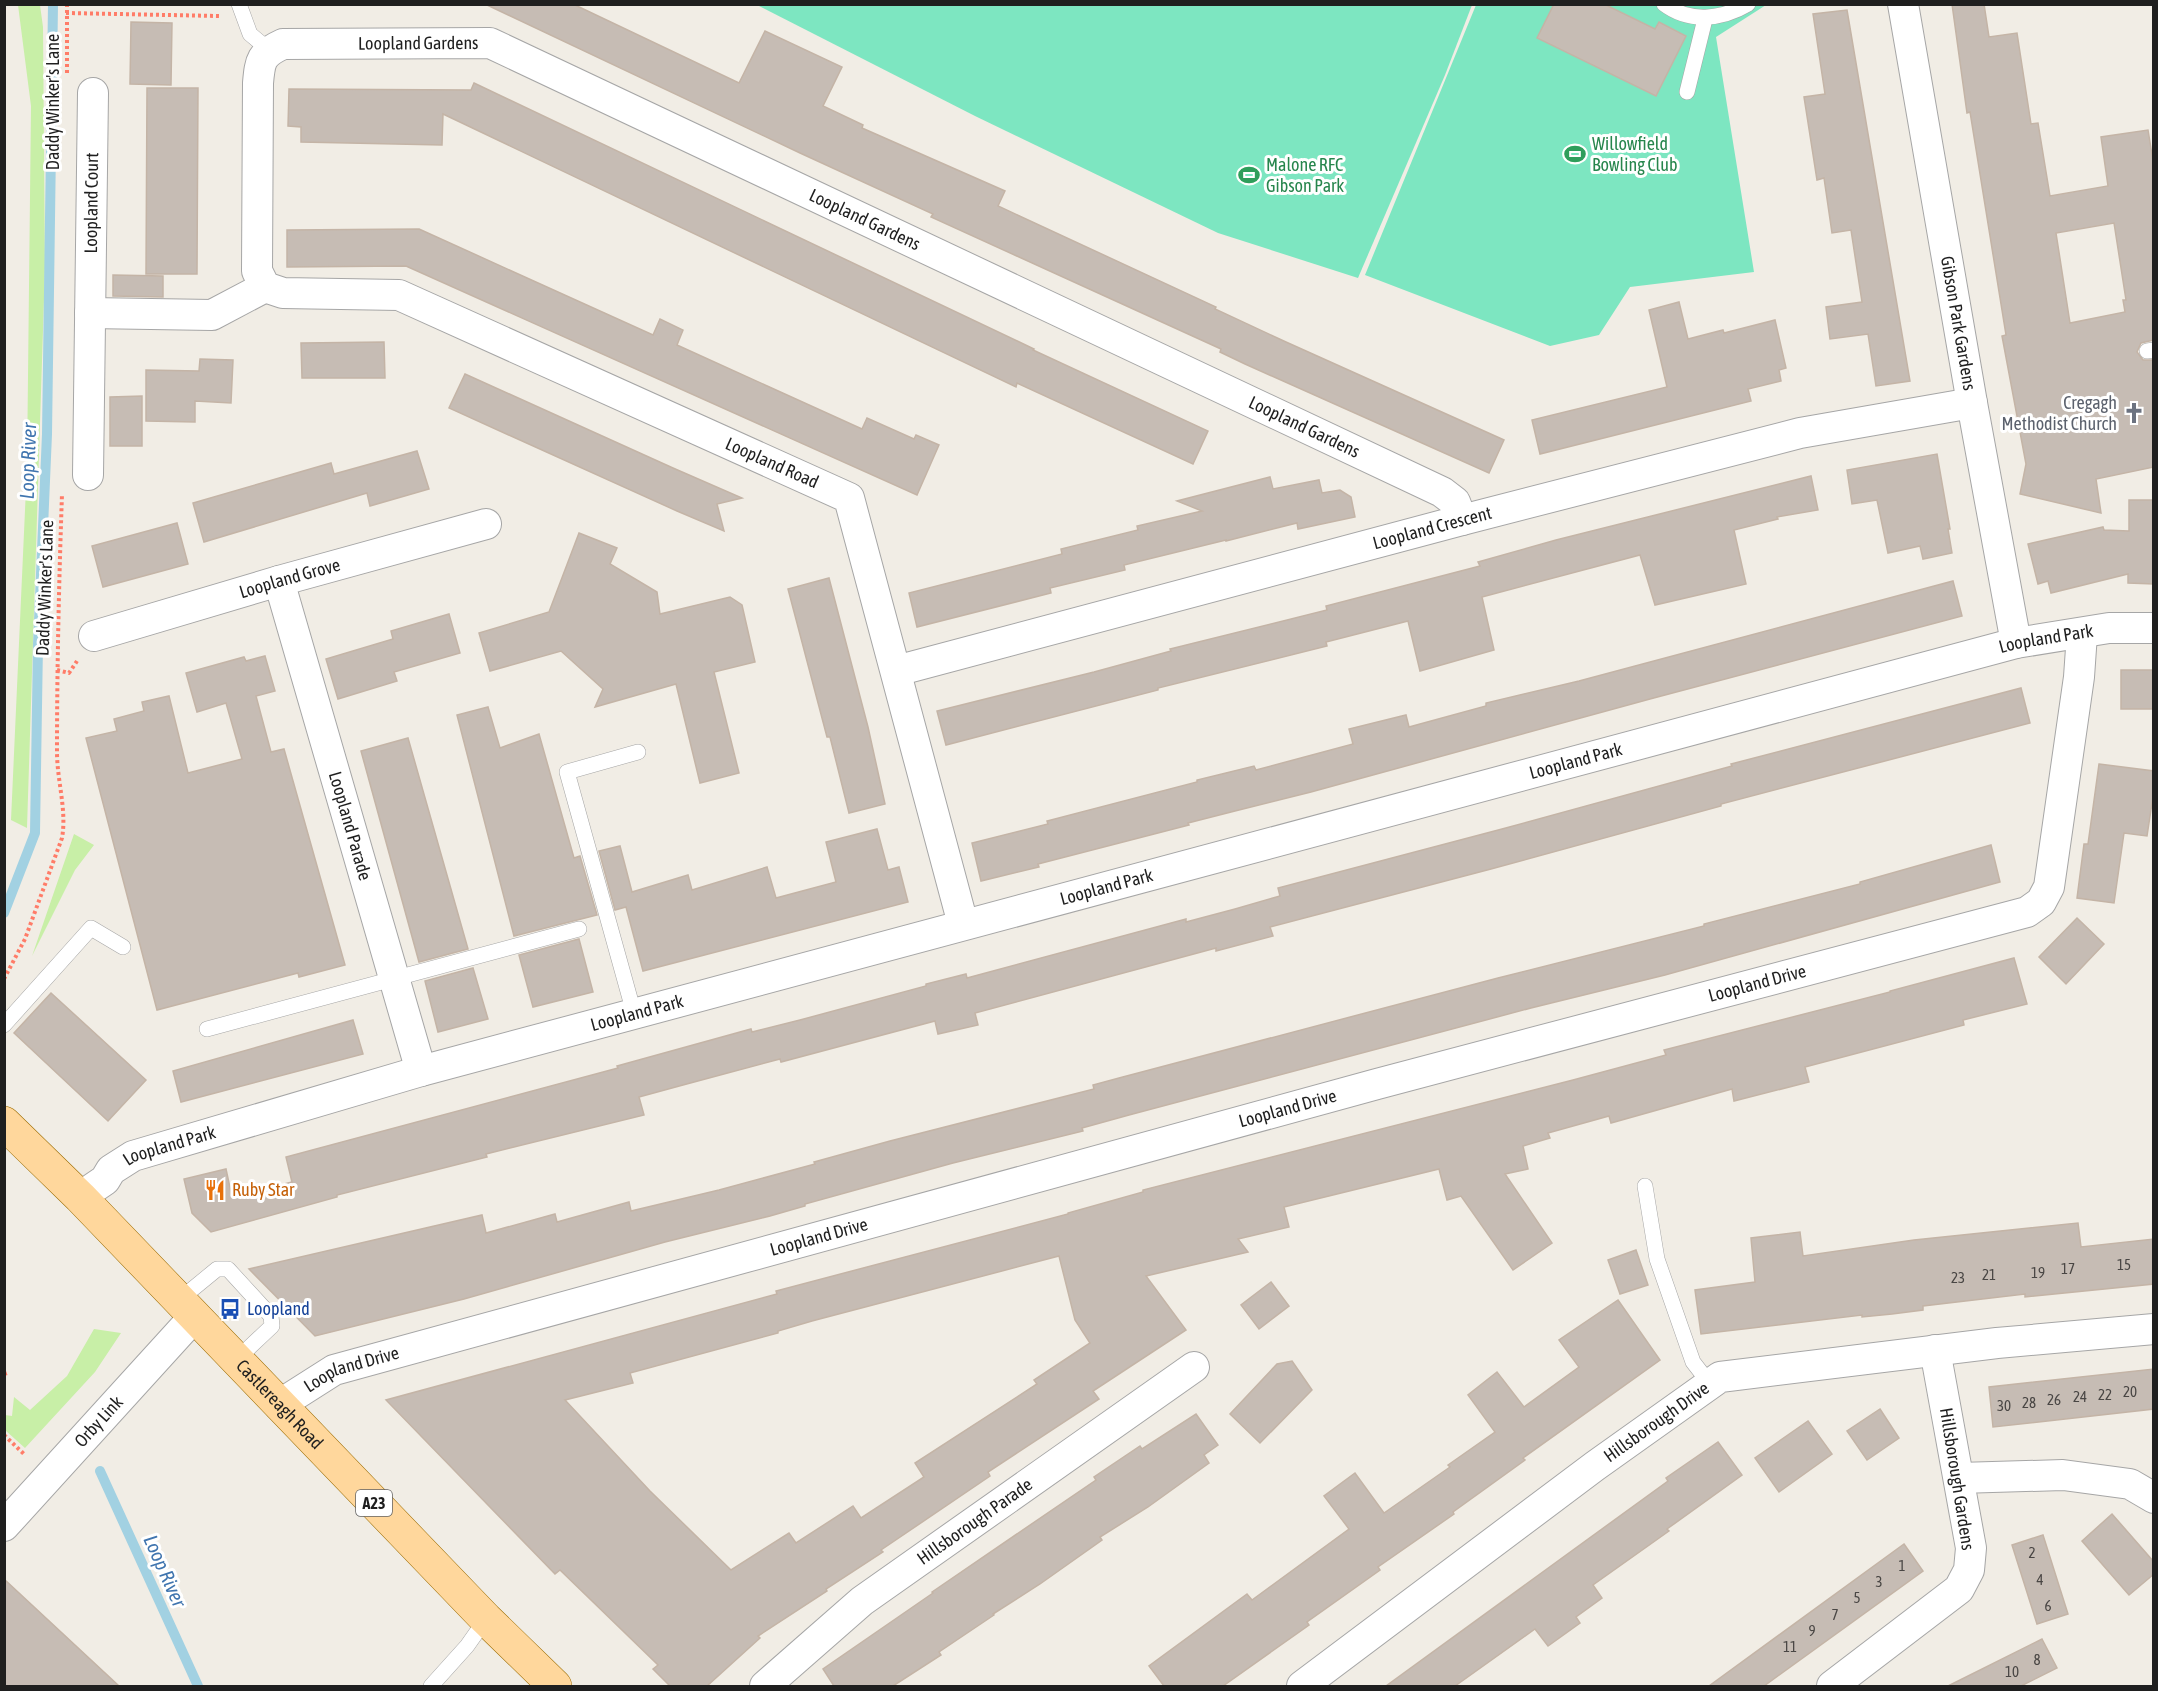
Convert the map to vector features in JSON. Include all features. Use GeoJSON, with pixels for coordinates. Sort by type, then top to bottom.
{"type":"FeatureCollection","features":[{"type":"Feature","properties":{"kind":"main road","name":"Castlereagh Road"},"geometry":{"type":"LineString","coordinates":[[4,1123],[80,1197],[486,1619],[555,1686]]}},
{"type":"Feature","properties":{"kind":"street","name":"Gibson Park Gardens"},"geometry":{"type":"LineString","coordinates":[[1903,4],[2016,643]]}},
{"type":"Feature","properties":{"kind":"street","name":"Loopland Gardens"},"geometry":{"type":"LineString","coordinates":[[268,50],[283,44],[490,43],[1442,492],[1455,502],[1462,520]]}},
{"type":"Feature","properties":{"kind":"street"},"geometry":{"type":"LineString","coordinates":[[90,314],[212,315],[274,290],[257,271],[258,83],[260,64],[268,50]]}},
{"type":"Feature","properties":{"kind":"street","name":"Loopland Court"},"geometry":{"type":"LineString","coordinates":[[75,479],[90,314],[93,93]]}},
{"type":"Feature","properties":{"kind":"street","name":"Loopland Road"},"geometry":{"type":"LineString","coordinates":[[274,290],[399,295],[849,498],[963,924]]}},
{"type":"Feature","properties":{"kind":"street","name":"Loopland Crescent"},"geometry":{"type":"LineString","coordinates":[[896,671],[1462,520],[1800,433],[1972,403]]}},
{"type":"Feature","properties":{"kind":"street","name":"Loopland Grove"},"geometry":{"type":"LineString","coordinates":[[94,636],[279,581],[486,524]]}},
{"type":"Feature","properties":{"kind":"street","name":"Loopland Parade"},"geometry":{"type":"LineString","coordinates":[[279,581],[421,1071]]}},
{"type":"Feature","properties":{"kind":"street","name":"Loopland Park"},"geometry":{"type":"LineString","coordinates":[[80,1197],[105,1180],[111,1170],[133,1156],[421,1071],[2016,643],[2109,628],[2154,628]]}},
{"type":"Feature","properties":{"kind":"street","name":"Loopland Drive"},"geometry":{"type":"LineString","coordinates":[[279,1405],[334,1370],[1377,1084],[2027,912],[2041,902],[2049,887],[2079,677],[2082,634]]}},
{"type":"Feature","properties":{"kind":"street","name":"Orby Link"},"geometry":{"type":"LineString","coordinates":[[4,1526],[186,1309]]}},
{"type":"Feature","properties":{"kind":"street","name":"Hillsborough Drive"},"geometry":{"type":"LineString","coordinates":[[1302,1686],[1595,1466],[1720,1377],[1935,1350],[2154,1329]]}},
{"type":"Feature","properties":{"kind":"street","name":"Hillsborough Gardens"},"geometry":{"type":"LineString","coordinates":[[1832,1686],[1959,1589],[1969,1570],[1971,1548],[1935,1350]]}},
{"type":"Feature","properties":{"kind":"street","name":"Hillsborough Parade"},"geometry":{"type":"LineString","coordinates":[[765,1686],[862,1601],[1194,1367]]}},
{"type":"Feature","properties":{"kind":"street"},"geometry":{"type":"LineString","coordinates":[[1959,1478],[2063,1475],[2130,1484],[2154,1498]]}},
{"type":"Feature","properties":{"kind":"lane"},"geometry":{"type":"LineString","coordinates":[[1664,4],[1677,14],[1705,19],[1748,4]]}},
{"type":"Feature","properties":{"kind":"lane"},"geometry":{"type":"LineString","coordinates":[[241,10],[250,34],[268,50]]}},
{"type":"Feature","properties":{"kind":"lane"},"geometry":{"type":"LineString","coordinates":[[1687,92],[1705,19]]}},
{"type":"Feature","properties":{"kind":"lane"},"geometry":{"type":"LineString","coordinates":[[634,1013],[567,772],[638,753]]}},
{"type":"Feature","properties":{"kind":"lane"},"geometry":{"type":"LineString","coordinates":[[4,1025],[91,928],[123,947]]}},
{"type":"Feature","properties":{"kind":"lane"},"geometry":{"type":"LineString","coordinates":[[207,1029],[579,929]]}},
{"type":"Feature","properties":{"kind":"lane"},"geometry":{"type":"LineString","coordinates":[[1645,1186],[1658,1259],[1693,1362],[1710,1384]]}},
{"type":"Feature","properties":{"kind":"lane"},"geometry":{"type":"LineString","coordinates":[[186,1309],[217,1269],[228,1269],[272,1316],[272,1326],[236,1360]]}},
{"type":"Feature","properties":{"kind":"lane"},"geometry":{"type":"LineString","coordinates":[[431,1686],[467,1646],[486,1619]]}},
{"type":"Feature","properties":{"kind":"path","name":"Daddy Winker's Lane"},"geometry":{"type":"LineString","coordinates":[[67,4],[67,76]]}},
{"type":"Feature","properties":{"kind":"path"},"geometry":{"type":"LineString","coordinates":[[66,13],[241,10]]}},
{"type":"Feature","properties":{"kind":"path","name":"Daddy Winker's Lane"},"geometry":{"type":"LineString","coordinates":[[4,980],[25,939],[62,838],[64,825],[57,754],[57,670],[75,479]]}},
{"type":"Feature","properties":{"kind":"path"},"geometry":{"type":"LineString","coordinates":[[4,1435],[30,1460]]}},
{"type":"Feature","properties":{"kind":"green space"},"geometry":{"type":"Polygon","coordinates":[[[18,5],[40,5],[43,27],[45,268],[27,828],[11,820],[27,466],[31,106],[18,5]]]}},
{"type":"Feature","properties":{"kind":"green space","name":"Malone RFC Gibson Park"},"geometry":{"type":"Polygon","coordinates":[[[757,5],[1472,5],[1445,75],[1358,278],[1218,233],[975,116],[757,5]]]}},
{"type":"Feature","properties":{"kind":"green space","name":"Willowfield Bowling Club"},"geometry":{"type":"Polygon","coordinates":[[[1476,5],[1766,5],[1716,37],[1754,272],[1630,287],[1599,335],[1550,346],[1365,275],[1476,5]]]}},
{"type":"Feature","properties":{"kind":"green space"},"geometry":{"type":"Polygon","coordinates":[[[74,834],[94,845],[75,870],[32,956],[74,834]]]}},
{"type":"Feature","properties":{"kind":"green space"},"geometry":{"type":"Polygon","coordinates":[[[94,1329],[121,1333],[95,1372],[25,1448],[5,1430],[5,1415],[12,1416],[14,1397],[30,1410],[67,1376],[94,1329]]]}},
{"type":"Feature","properties":{"kind":"building"},"geometry":{"type":"Polygon","coordinates":[[[485,4],[573,4],[739,83],[765,31],[842,67],[823,106],[863,125],[862,128],[1005,191],[998,206],[1286,342],[1504,440],[1489,473],[1245,364],[1220,352],[1221,349],[931,217],[933,214],[485,4]]]}},
{"type":"Feature","properties":{"kind":"building"},"geometry":{"type":"Polygon","coordinates":[[[1554,4],[1604,4],[1655,29],[1659,22],[1686,36],[1656,96],[1537,38],[1554,4]]]}},
{"type":"Feature","properties":{"kind":"building"},"geometry":{"type":"Polygon","coordinates":[[[1952,4],[1984,4],[1989,37],[2017,33],[2031,124],[2038,123],[2050,196],[2108,186],[2101,137],[2148,130],[2154,167],[2154,340],[2141,343],[2137,352],[2143,360],[2154,360],[2154,467],[2096,479],[2101,513],[2020,494],[2026,464],[2002,336],[2006,335],[1970,112],[1967,113],[1952,4]],[[2114,223],[2056,233],[2070,323],[2125,312],[2123,300],[2126,300],[2114,223]]]}},
{"type":"Feature","properties":{"kind":"building"},"geometry":{"type":"Polygon","coordinates":[[[1847,10],[1910,381],[1876,386],[1868,334],[1830,339],[1826,307],[1862,302],[1851,230],[1832,233],[1824,178],[1817,180],[1804,97],[1825,94],[1813,14],[1847,10]]]}},
{"type":"Feature","properties":{"kind":"building"},"geometry":{"type":"Polygon","coordinates":[[[131,22],[172,23],[171,85],[130,84],[131,22]]]}},
{"type":"Feature","properties":{"kind":"building"},"geometry":{"type":"Polygon","coordinates":[[[474,83],[1208,431],[1193,464],[1017,383],[1016,387],[443,114],[442,145],[301,142],[301,127],[288,126],[289,89],[471,90],[474,83]]]}},
{"type":"Feature","properties":{"kind":"building"},"geometry":{"type":"Polygon","coordinates":[[[147,88],[198,88],[197,274],[146,274],[147,88]]]}},
{"type":"Feature","properties":{"kind":"building"},"geometry":{"type":"Polygon","coordinates":[[[419,229],[653,335],[660,319],[683,330],[677,345],[862,429],[867,418],[914,439],[916,435],[939,445],[917,495],[406,266],[287,267],[287,230],[419,229]]]}},
{"type":"Feature","properties":{"kind":"building"},"geometry":{"type":"Polygon","coordinates":[[[113,275],[163,276],[163,297],[113,296],[113,275]]]}},
{"type":"Feature","properties":{"kind":"building"},"geometry":{"type":"Polygon","coordinates":[[[1679,302],[1688,339],[1723,330],[1724,333],[1775,320],[1786,368],[1779,370],[1781,381],[1748,389],[1751,401],[1540,454],[1532,420],[1667,387],[1649,310],[1679,302]]]}},
{"type":"Feature","properties":{"kind":"building"},"geometry":{"type":"Polygon","coordinates":[[[384,342],[385,378],[302,378],[301,343],[384,342]]]}},
{"type":"Feature","properties":{"kind":"building"},"geometry":{"type":"Polygon","coordinates":[[[200,359],[233,360],[231,403],[195,401],[195,422],[146,421],[146,370],[199,371],[200,359]]]}},
{"type":"Feature","properties":{"kind":"building"},"geometry":{"type":"Polygon","coordinates":[[[465,374],[742,498],[717,504],[724,531],[677,511],[449,408],[465,374]]]}},
{"type":"Feature","properties":{"kind":"building"},"geometry":{"type":"Polygon","coordinates":[[[142,396],[142,446],[110,446],[110,397],[142,396]]]}},
{"type":"Feature","properties":{"kind":"building"},"geometry":{"type":"Polygon","coordinates":[[[417,451],[429,489],[370,506],[367,493],[204,542],[193,503],[331,463],[334,474],[417,451]]]}},
{"type":"Feature","properties":{"kind":"building"},"geometry":{"type":"Polygon","coordinates":[[[1937,454],[1952,553],[1923,559],[1920,546],[1888,553],[1877,500],[1852,504],[1847,470],[1937,454]]]}},
{"type":"Feature","properties":{"kind":"building"},"geometry":{"type":"Polygon","coordinates":[[[1811,476],[1818,510],[1777,517],[1778,519],[1734,530],[1746,584],[1655,605],[1640,555],[1482,597],[1494,650],[1420,671],[1408,621],[1326,642],[1327,646],[1158,688],[1158,690],[946,745],[937,711],[1327,610],[1326,606],[1480,566],[1478,562],[1556,540],[1811,476]]]}},
{"type":"Feature","properties":{"kind":"building"},"geometry":{"type":"Polygon","coordinates":[[[1270,477],[1273,489],[1319,480],[1322,493],[1340,490],[1351,497],[1355,517],[1298,529],[1297,523],[1124,565],[1125,570],[1050,588],[1051,593],[917,627],[909,593],[1062,554],[1061,549],[1138,530],[1137,526],[1202,511],[1177,501],[1270,477]]]}},
{"type":"Feature","properties":{"kind":"building"},"geometry":{"type":"Polygon","coordinates":[[[2129,500],[2154,500],[2154,584],[2128,583],[2128,574],[2051,593],[2048,581],[2038,584],[2028,544],[2103,527],[2104,530],[2129,531],[2129,500]]]}},
{"type":"Feature","properties":{"kind":"building"},"geometry":{"type":"Polygon","coordinates":[[[177,523],[188,564],[103,587],[92,546],[177,523]]]}},
{"type":"Feature","properties":{"kind":"building"},"geometry":{"type":"Polygon","coordinates":[[[579,533],[617,548],[610,564],[657,592],[660,614],[730,597],[742,605],[755,662],[714,672],[739,773],[700,783],[676,684],[595,707],[603,689],[561,651],[490,671],[479,633],[549,612],[579,533]]]}},
{"type":"Feature","properties":{"kind":"building"},"geometry":{"type":"Polygon","coordinates":[[[829,578],[868,727],[885,804],[849,813],[788,589],[829,578]]]}},
{"type":"Feature","properties":{"kind":"building"},"geometry":{"type":"Polygon","coordinates":[[[1953,581],[1962,616],[1311,792],[1188,823],[1189,825],[981,881],[972,843],[1048,824],[1047,821],[1197,782],[1197,780],[1254,766],[1256,770],[1353,744],[1349,729],[1406,715],[1409,727],[1486,706],[1486,703],[1579,681],[1953,581]]]}},
{"type":"Feature","properties":{"kind":"building"},"geometry":{"type":"Polygon","coordinates":[[[449,614],[460,653],[394,672],[397,681],[338,699],[326,659],[393,639],[391,631],[449,614]]]}},
{"type":"Feature","properties":{"kind":"building"},"geometry":{"type":"Polygon","coordinates":[[[265,656],[275,691],[256,696],[271,752],[284,749],[345,965],[299,977],[298,973],[157,1010],[86,738],[117,731],[114,719],[144,711],[142,702],[169,696],[188,773],[242,759],[226,703],[197,712],[186,673],[244,657],[246,661],[265,656]]]}},
{"type":"Feature","properties":{"kind":"building"},"geometry":{"type":"Polygon","coordinates":[[[2121,670],[2154,670],[2154,709],[2121,709],[2121,670]]]}},
{"type":"Feature","properties":{"kind":"building"},"geometry":{"type":"Polygon","coordinates":[[[2021,688],[2030,723],[1721,804],[1721,806],[1491,869],[1270,927],[1273,936],[1216,951],[1216,948],[975,1013],[978,1025],[938,1034],[935,1021],[781,1062],[780,1059],[683,1085],[639,1097],[644,1115],[486,1154],[487,1157],[337,1195],[337,1197],[211,1232],[192,1213],[184,1179],[226,1169],[232,1197],[292,1182],[286,1157],[618,1068],[617,1066],[751,1029],[752,1032],[926,986],[926,984],[966,974],[967,978],[1186,919],[1186,922],[1235,909],[1280,896],[1278,888],[1732,766],[1731,764],[2021,688]]]}},
{"type":"Feature","properties":{"kind":"building"},"geometry":{"type":"Polygon","coordinates":[[[488,707],[500,748],[539,734],[574,858],[580,856],[597,915],[514,936],[457,715],[488,707]]]}},
{"type":"Feature","properties":{"kind":"building"},"geometry":{"type":"Polygon","coordinates":[[[408,738],[468,949],[419,962],[361,751],[408,738]]]}},
{"type":"Feature","properties":{"kind":"building"},"geometry":{"type":"Polygon","coordinates":[[[2099,764],[2154,771],[2154,790],[2147,836],[2124,833],[2114,903],[2077,898],[2084,844],[2088,844],[2099,764]]]}},
{"type":"Feature","properties":{"kind":"building"},"geometry":{"type":"Polygon","coordinates":[[[877,829],[888,870],[899,867],[908,902],[643,971],[626,907],[615,910],[599,851],[620,846],[632,892],[688,875],[692,890],[767,867],[776,898],[836,882],[826,842],[877,829]]]}},
{"type":"Feature","properties":{"kind":"building"},"geometry":{"type":"Polygon","coordinates":[[[1991,845],[2000,882],[1665,975],[1531,1008],[1129,1115],[1082,1128],[1083,1131],[953,1163],[770,1216],[665,1242],[464,1299],[315,1336],[249,1269],[482,1215],[486,1233],[555,1214],[557,1222],[629,1202],[631,1211],[719,1190],[890,1141],[1094,1089],[1093,1085],[1704,926],[1704,924],[1860,884],[1860,882],[1991,845]]]}},
{"type":"Feature","properties":{"kind":"building"},"geometry":{"type":"Polygon","coordinates":[[[2077,918],[2104,944],[2066,984],[2039,957],[2077,918]]]}},
{"type":"Feature","properties":{"kind":"building"},"geometry":{"type":"Polygon","coordinates":[[[579,939],[593,992],[533,1007],[519,955],[579,939]]]}},
{"type":"Feature","properties":{"kind":"building"},"geometry":{"type":"Polygon","coordinates":[[[2014,958],[2027,1004],[1963,1020],[1964,1025],[1805,1067],[1809,1082],[1734,1101],[1732,1089],[1611,1123],[1609,1116],[1548,1133],[1550,1138],[1523,1146],[1528,1169],[1505,1174],[1552,1243],[1513,1270],[1461,1196],[1447,1200],[1439,1169],[1284,1207],[1289,1227],[1238,1239],[1248,1252],[1146,1276],[1186,1330],[1093,1391],[1099,1399],[988,1472],[990,1476],[881,1550],[883,1552],[826,1589],[827,1591],[758,1636],[760,1638],[707,1686],[670,1686],[653,1669],[658,1665],[560,1570],[555,1574],[386,1400],[777,1294],[776,1291],[1068,1214],[1143,1192],[1143,1190],[1573,1080],[1666,1055],[1664,1050],[2014,958]],[[1059,1256],[812,1321],[778,1331],[778,1333],[630,1373],[633,1383],[565,1400],[650,1491],[731,1570],[789,1533],[796,1543],[853,1506],[861,1518],[924,1477],[915,1463],[1037,1384],[1034,1380],[1090,1343],[1075,1320],[1059,1256]]]}},
{"type":"Feature","properties":{"kind":"building"},"geometry":{"type":"Polygon","coordinates":[[[473,968],[488,1019],[438,1032],[425,981],[473,968]]]}},
{"type":"Feature","properties":{"kind":"building"},"geometry":{"type":"Polygon","coordinates":[[[51,993],[146,1080],[108,1121],[14,1033],[51,993]]]}},
{"type":"Feature","properties":{"kind":"building"},"geometry":{"type":"Polygon","coordinates":[[[353,1020],[363,1054],[181,1102],[173,1071],[353,1020]]]}},
{"type":"Feature","properties":{"kind":"building"},"geometry":{"type":"Polygon","coordinates":[[[2078,1223],[2081,1247],[2154,1239],[2154,1284],[2025,1297],[2025,1294],[1923,1306],[1923,1310],[1892,1314],[1862,1317],[1862,1315],[1701,1334],[1695,1290],[1755,1282],[1751,1238],[1800,1232],[1803,1256],[1914,1240],[2078,1223]]]}},
{"type":"Feature","properties":{"kind":"building"},"geometry":{"type":"Polygon","coordinates":[[[1636,1250],[1648,1285],[1620,1294],[1608,1260],[1636,1250]]]}},
{"type":"Feature","properties":{"kind":"building"},"geometry":{"type":"Polygon","coordinates":[[[1271,1282],[1289,1306],[1259,1329],[1241,1305],[1271,1282]]]}},
{"type":"Feature","properties":{"kind":"building"},"geometry":{"type":"Polygon","coordinates":[[[1618,1300],[1660,1360],[1523,1458],[1525,1460],[1453,1512],[1454,1514],[1378,1567],[1380,1570],[1307,1622],[1309,1625],[1223,1686],[1164,1686],[1149,1666],[1247,1594],[1252,1600],[1349,1529],[1324,1496],[1355,1473],[1384,1513],[1495,1432],[1468,1395],[1497,1372],[1524,1407],[1579,1367],[1559,1340],[1618,1300]]]}},
{"type":"Feature","properties":{"kind":"building"},"geometry":{"type":"Polygon","coordinates":[[[1292,1361],[1312,1390],[1260,1443],[1230,1414],[1277,1364],[1292,1361]]]}},
{"type":"Feature","properties":{"kind":"building"},"geometry":{"type":"Polygon","coordinates":[[[2154,1369],[2154,1409],[1993,1427],[1989,1387],[2154,1369]]]}},
{"type":"Feature","properties":{"kind":"building"},"geometry":{"type":"Polygon","coordinates":[[[1880,1409],[1899,1438],[1867,1460],[1847,1431],[1880,1409]]]}},
{"type":"Feature","properties":{"kind":"building"},"geometry":{"type":"Polygon","coordinates":[[[1196,1414],[1218,1445],[1204,1455],[1209,1463],[1148,1507],[1100,1537],[1102,1540],[939,1652],[941,1655],[893,1686],[834,1686],[823,1669],[1096,1480],[1094,1477],[1140,1446],[1142,1449],[1196,1414]]]}},
{"type":"Feature","properties":{"kind":"building"},"geometry":{"type":"Polygon","coordinates":[[[1808,1421],[1832,1454],[1779,1492],[1755,1458],[1808,1421]]]}},
{"type":"Feature","properties":{"kind":"building"},"geometry":{"type":"Polygon","coordinates":[[[1718,1442],[1742,1475],[1593,1585],[1602,1598],[1576,1617],[1580,1623],[1548,1646],[1535,1629],[1455,1686],[1386,1686],[1668,1481],[1666,1478],[1718,1442]]]}},
{"type":"Feature","properties":{"kind":"building"},"geometry":{"type":"Polygon","coordinates":[[[2112,1514],[2154,1562],[2154,1574],[2129,1595],[2082,1541],[2112,1514]]]}},
{"type":"Feature","properties":{"kind":"building"},"geometry":{"type":"Polygon","coordinates":[[[2043,1535],[2068,1614],[2037,1624],[2012,1545],[2043,1535]]]}},
{"type":"Feature","properties":{"kind":"building"},"geometry":{"type":"Polygon","coordinates":[[[1904,1544],[1923,1571],[1764,1686],[1709,1686],[1904,1544]]]}},
{"type":"Feature","properties":{"kind":"building"},"geometry":{"type":"Polygon","coordinates":[[[4,1579],[119,1686],[4,1686],[4,1579]]]}},
{"type":"Feature","properties":{"kind":"building"},"geometry":{"type":"Polygon","coordinates":[[[2042,1639],[2057,1668],[2021,1686],[1948,1686],[2042,1639]]]}},
{"type":"Feature","properties":{"kind":"waterway","name":"Loop River"},"geometry":{"type":"LineString","coordinates":[[4,913],[35,833],[38,644],[47,434],[53,4]]}},
{"type":"Feature","properties":{"kind":"waterway","name":"Loop River"},"geometry":{"type":"LineString","coordinates":[[100,1471],[198,1686]]}},
{"type":"Feature","properties":{"kind":"place","name":"Willowfield Bowling Club"},"geometry":{"type":"Point","coordinates":[1575,154]}},
{"type":"Feature","properties":{"kind":"place","name":"Malone RFC Gibson Park"},"geometry":{"type":"Point","coordinates":[1249,175]}},
{"type":"Feature","properties":{"kind":"place","name":"Cregagh Methodist Church"},"geometry":{"type":"Point","coordinates":[2134,413]}},
{"type":"Feature","properties":{"kind":"place","name":"Ruby Star"},"geometry":{"type":"Point","coordinates":[215,1190]}},
{"type":"Feature","properties":{"kind":"place","name":"Loopland"},"geometry":{"type":"Point","coordinates":[230,1309]}}]}
